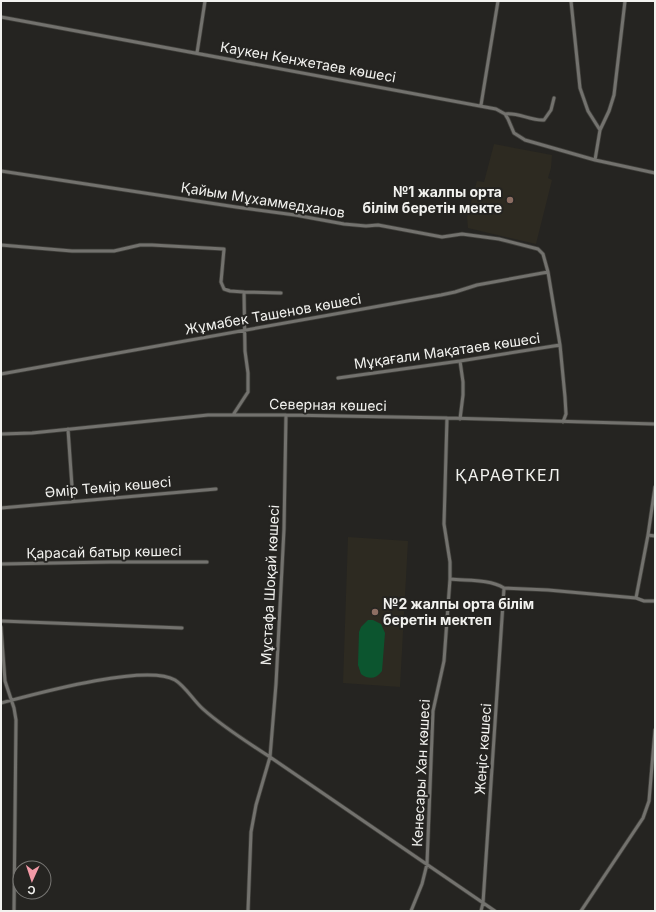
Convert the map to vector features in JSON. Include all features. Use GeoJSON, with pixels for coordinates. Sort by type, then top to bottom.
{"type":"FeatureCollection","features":[{"type":"Feature","properties":{"kind":"street"},"geometry":{"type":"LineString","coordinates":[[197,53],[205,1]]}},
{"type":"Feature","properties":{"kind":"street"},"geometry":{"type":"LineString","coordinates":[[481,106],[498,1]]}},
{"type":"Feature","properties":{"kind":"street"},"geometry":{"type":"LineString","coordinates":[[571,1],[580,88],[588,111],[600,130]]}},
{"type":"Feature","properties":{"kind":"street"},"geometry":{"type":"LineString","coordinates":[[595,160],[600,130],[609,111],[614,95],[626,1]]}},
{"type":"Feature","properties":{"kind":"street","name":"Каукен Кенжетаев көшесі"},"geometry":{"type":"LineString","coordinates":[[1,17],[481,106],[496,109],[505,114],[535,120],[544,120],[551,110],[554,98]]}},
{"type":"Feature","properties":{"kind":"street"},"geometry":{"type":"LineString","coordinates":[[505,114],[514,133],[525,140],[595,160],[655,172]]}},
{"type":"Feature","properties":{"kind":"street","name":"Қайым Мұхаммедханов"},"geometry":{"type":"LineString","coordinates":[[1,171],[295,215],[344,224],[366,226],[378,225],[442,237],[462,234],[499,239],[538,250],[543,254],[548,272]]}},
{"type":"Feature","properties":{"kind":"street"},"geometry":{"type":"LineString","coordinates":[[1,245],[72,252],[114,251],[146,245],[224,249],[221,282],[224,289],[244,292],[281,293]]}},
{"type":"Feature","properties":{"kind":"street"},"geometry":{"type":"LineString","coordinates":[[548,272],[560,345],[566,414],[563,422]]}},
{"type":"Feature","properties":{"kind":"street","name":"Жұмабек Ташенов көшесі"},"geometry":{"type":"LineString","coordinates":[[1,374],[441,295],[477,285],[548,272]]}},
{"type":"Feature","properties":{"kind":"street"},"geometry":{"type":"LineString","coordinates":[[232,415],[248,392],[248,374],[245,351],[244,292]]}},
{"type":"Feature","properties":{"kind":"street","name":"Мұқағали Мақатаев көшесі"},"geometry":{"type":"LineString","coordinates":[[338,378],[560,345]]}},
{"type":"Feature","properties":{"kind":"street"},"geometry":{"type":"LineString","coordinates":[[460,361],[463,389],[460,419]]}},
{"type":"Feature","properties":{"kind":"street","name":"Северная көшесі"},"geometry":{"type":"LineString","coordinates":[[1,434],[32,433],[208,415],[447,418],[655,424]]}},
{"type":"Feature","properties":{"kind":"street","name":"Мұстафа Шоқай көшесі"},"geometry":{"type":"LineString","coordinates":[[248,911],[252,832],[256,805],[270,757],[276,684],[284,529],[286,415]]}},
{"type":"Feature","properties":{"kind":"street","name":"Кенесары Хан көшесі"},"geometry":{"type":"LineString","coordinates":[[411,911],[422,884],[427,864],[433,711],[444,661],[450,579],[450,562],[444,524],[447,418]]}},
{"type":"Feature","properties":{"kind":"street"},"geometry":{"type":"LineString","coordinates":[[68,429],[73,501]]}},
{"type":"Feature","properties":{"kind":"street"},"geometry":{"type":"LineString","coordinates":[[636,598],[655,487]]}},
{"type":"Feature","properties":{"kind":"street","name":"Әмір Темір көшесі"},"geometry":{"type":"LineString","coordinates":[[1,508],[216,489]]}},
{"type":"Feature","properties":{"kind":"street"},"geometry":{"type":"LineString","coordinates":[[648,535],[655,536]]}},
{"type":"Feature","properties":{"kind":"street","name":"Қарасай батыр көшесі"},"geometry":{"type":"LineString","coordinates":[[1,564],[207,562]]}},
{"type":"Feature","properties":{"kind":"street"},"geometry":{"type":"LineString","coordinates":[[450,579],[491,583],[504,588],[548,590],[636,598],[644,601],[655,600]]}},
{"type":"Feature","properties":{"kind":"street","name":"Жеңіс көшесі"},"geometry":{"type":"LineString","coordinates":[[481,911],[483,903],[504,588]]}},
{"type":"Feature","properties":{"kind":"street"},"geometry":{"type":"LineString","coordinates":[[1,621],[182,628]]}},
{"type":"Feature","properties":{"kind":"street"},"geometry":{"type":"LineString","coordinates":[[1,627],[5,681],[14,708],[16,720],[14,911]]}},
{"type":"Feature","properties":{"kind":"street"},"geometry":{"type":"LineString","coordinates":[[1,703],[85,682],[125,676],[153,675],[168,677],[176,681],[202,708],[234,733],[495,911]]}},
{"type":"Feature","properties":{"kind":"street"},"geometry":{"type":"LineString","coordinates":[[581,911],[643,818],[649,801],[655,730]]}},
{"type":"Feature","properties":{"kind":"shaded area","name":"№1 жалпы орта білім беретін мекте"},"geometry":{"type":"Polygon","coordinates":[[[494,144],[552,155],[551,168],[548,178],[552,180],[536,244],[468,228],[467,217],[477,181],[484,182],[494,144]]]}},
{"type":"Feature","properties":{"kind":"shaded area","name":"№2 жалпы орта білім беретін мектеп"},"geometry":{"type":"Polygon","coordinates":[[[348,537],[408,541],[400,687],[343,683],[348,537]]]}},
{"type":"Feature","properties":{"kind":"green space"},"geometry":{"type":"Polygon","coordinates":[[[368,620],[373,620],[381,624],[385,633],[382,671],[377,676],[372,678],[361,674],[358,665],[359,632],[361,627],[368,620]]]}},
{"type":"Feature","properties":{"kind":"place","name":"№1 жалпы орта білім беретін мекте"},"geometry":{"type":"Point","coordinates":[510,200]}},
{"type":"Feature","properties":{"kind":"place","name":"№2 жалпы орта білім беретін мектеп"},"geometry":{"type":"Point","coordinates":[375,612]}},
{"type":"Feature","properties":{"kind":"district","name":"ҚАРАӨТКЕЛ"},"geometry":{"type":"Point","coordinates":[508,475]}}]}
